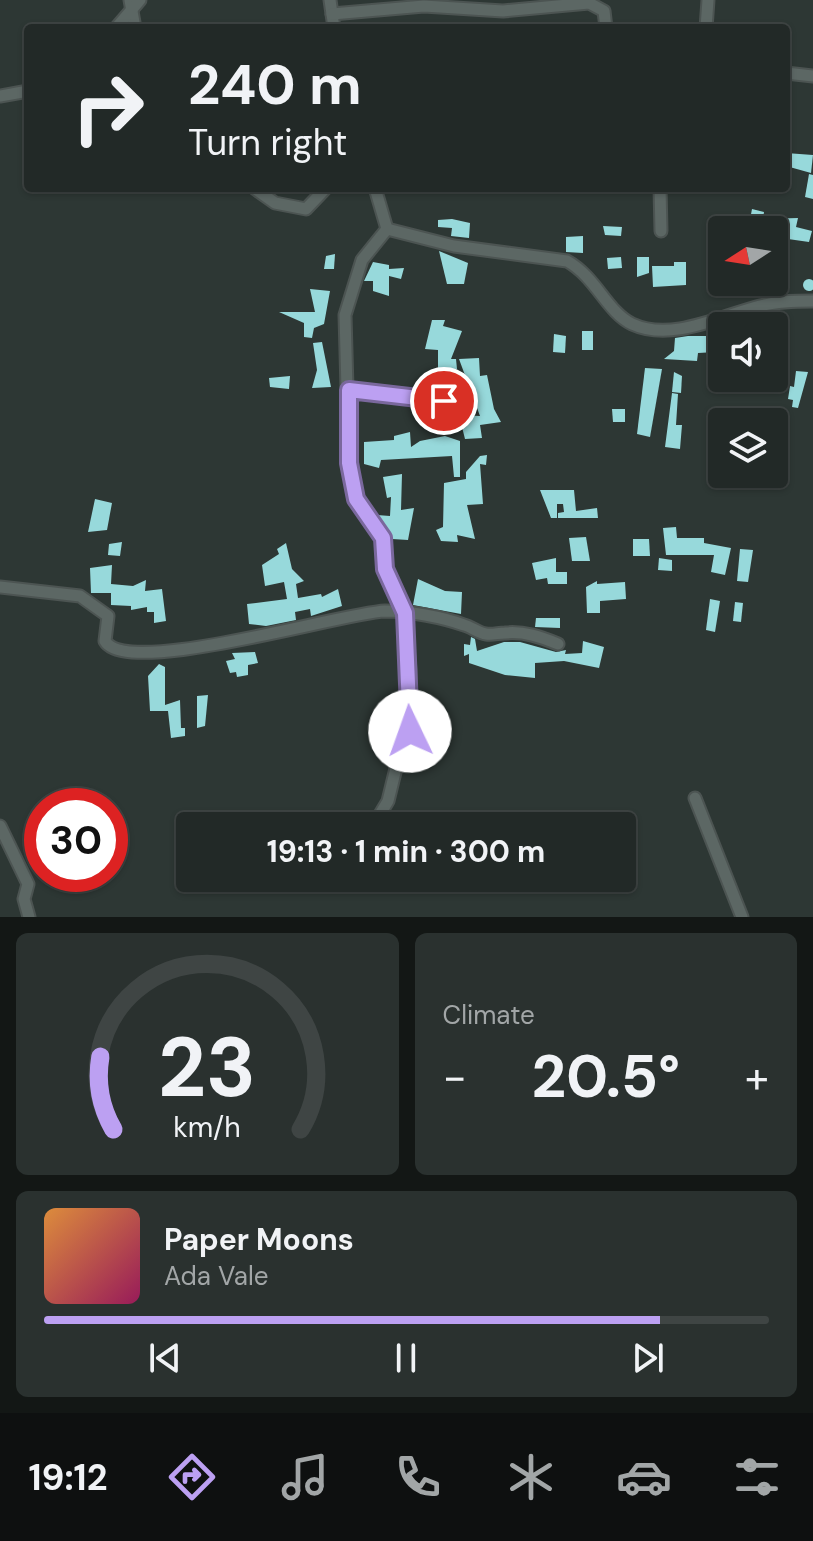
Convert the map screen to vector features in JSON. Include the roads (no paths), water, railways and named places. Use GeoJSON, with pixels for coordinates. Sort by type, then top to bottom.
{"type":"FeatureCollection","features":[{"type":"Feature","properties":{"kind":"street"},"geometry":{"type":"LineString","coordinates":[[119,24],[131,6],[140,0]]}},
{"type":"Feature","properties":{"kind":"street"},"geometry":{"type":"LineString","coordinates":[[330,0],[333,24]]}},
{"type":"Feature","properties":{"kind":"street"},"geometry":{"type":"LineString","coordinates":[[706,24],[708,0]]}},
{"type":"Feature","properties":{"kind":"street"},"geometry":{"type":"LineString","coordinates":[[332,14],[367,14],[424,6],[503,11],[589,3],[604,11],[606,24]]}},
{"type":"Feature","properties":{"kind":"street"},"geometry":{"type":"LineString","coordinates":[[790,73],[813,76]]}},
{"type":"Feature","properties":{"kind":"street"},"geometry":{"type":"LineString","coordinates":[[0,96],[24,92]]}},
{"type":"Feature","properties":{"kind":"street"},"geometry":{"type":"LineString","coordinates":[[260,192],[275,203],[306,209],[322,192]]}},
{"type":"Feature","properties":{"kind":"street"},"geometry":{"type":"LineString","coordinates":[[376,192],[387,229]]}},
{"type":"Feature","properties":{"kind":"street"},"geometry":{"type":"LineString","coordinates":[[660,192],[661,231]]}},
{"type":"Feature","properties":{"kind":"street"},"geometry":{"type":"LineString","coordinates":[[387,229],[454,246],[567,261],[582,269],[618,314],[634,325],[645,327],[696,326],[763,305],[813,301]]}},
{"type":"Feature","properties":{"kind":"street"},"geometry":{"type":"LineString","coordinates":[[381,812],[388,801],[403,746],[409,737],[410,670],[405,613],[385,569],[383,538],[356,499],[349,463],[349,390],[344,344],[348,300],[362,260],[387,229]]}},
{"type":"Feature","properties":{"kind":"street"},"geometry":{"type":"LineString","coordinates":[[349,390],[444,401]]}},
{"type":"Feature","properties":{"kind":"street"},"geometry":{"type":"LineString","coordinates":[[0,587],[80,596],[108,616],[105,641],[117,652],[168,651],[369,613],[405,613],[463,624],[483,634],[524,633],[558,644]]}},
{"type":"Feature","properties":{"kind":"street"},"geometry":{"type":"LineString","coordinates":[[695,798],[742,917]]}},
{"type":"Feature","properties":{"kind":"street"},"geometry":{"type":"LineString","coordinates":[[0,826],[28,884],[24,899],[29,917]]}}]}
